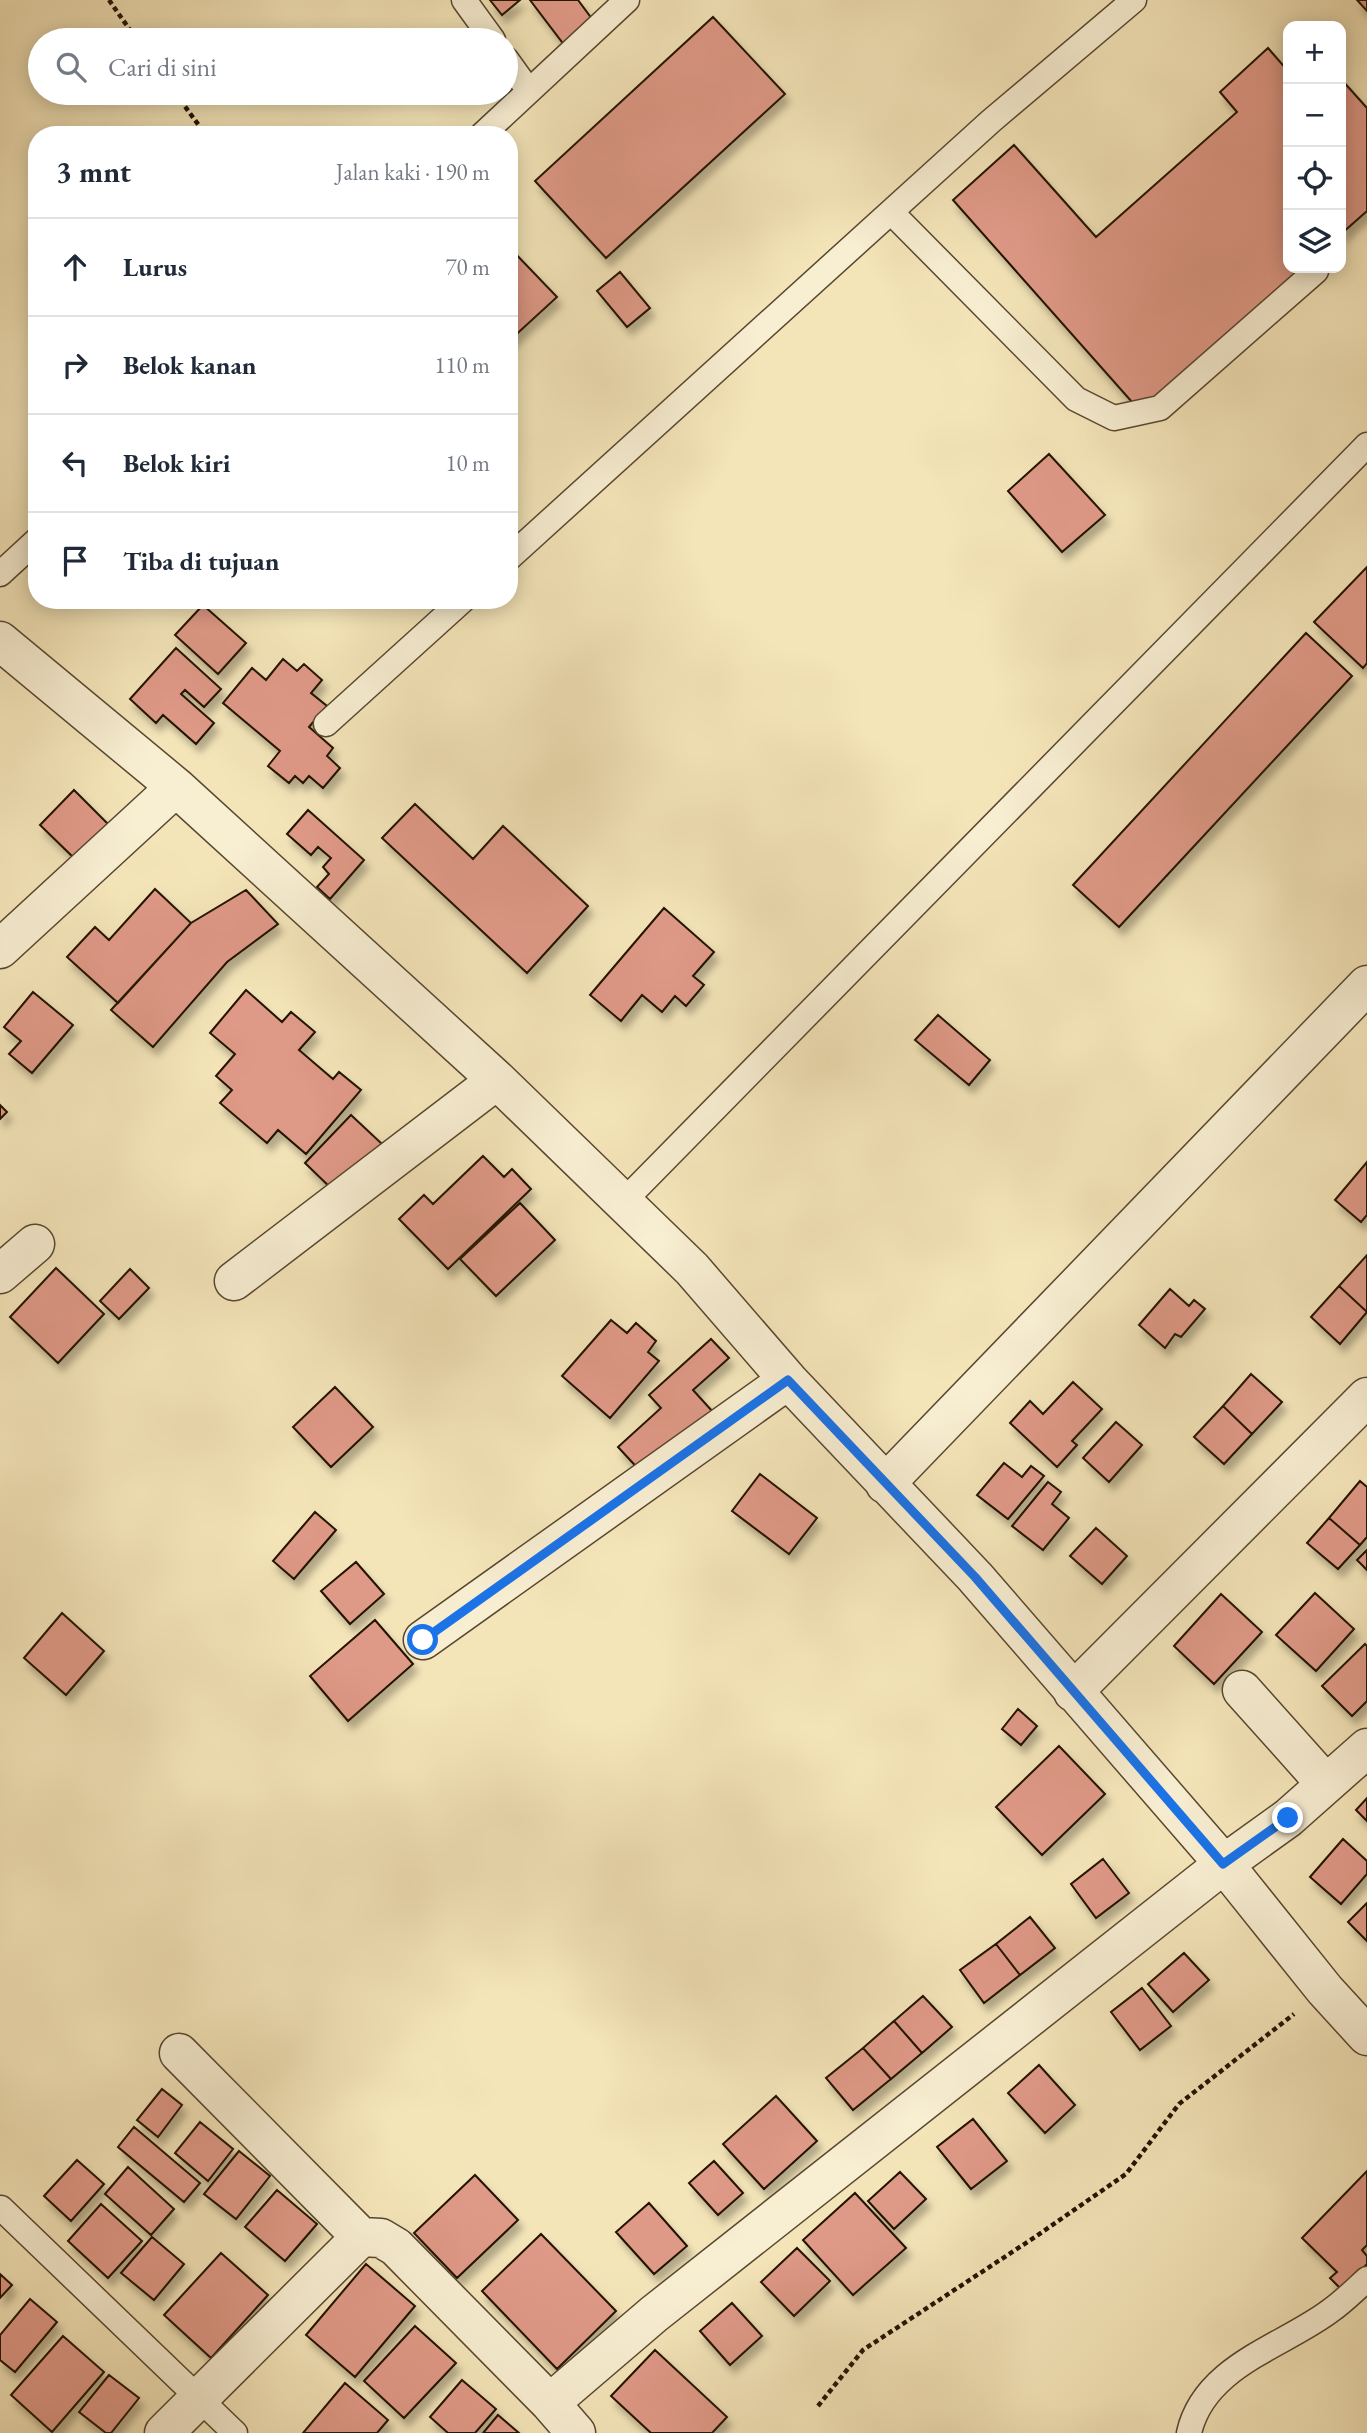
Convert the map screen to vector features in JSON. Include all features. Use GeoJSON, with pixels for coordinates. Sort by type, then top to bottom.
{"type":"FeatureCollection","features":[{"type":"Feature","properties":{"kind":"street"},"geometry":{"type":"LineString","coordinates":[[0,641],[176,787],[497,1080],[692,1269],[788,1380],[975,1577],[1223,1864],[1325,1990],[1367,2036]]}},
{"type":"Feature","properties":{"kind":"street"},"geometry":{"type":"LineString","coordinates":[[0,949],[176,787]]}},
{"type":"Feature","properties":{"kind":"street"},"geometry":{"type":"LineString","coordinates":[[884,1484],[1367,985]]}},
{"type":"Feature","properties":{"kind":"street"},"geometry":{"type":"LineString","coordinates":[[234,1281],[497,1080]]}},
{"type":"Feature","properties":{"kind":"street"},"geometry":{"type":"LineString","coordinates":[[0,1274],[35,1244]]}},
{"type":"Feature","properties":{"kind":"street"},"geometry":{"type":"LineString","coordinates":[[423,1640],[788,1380]]}},
{"type":"Feature","properties":{"kind":"street"},"geometry":{"type":"LineString","coordinates":[[1073,1692],[1367,1396]]}},
{"type":"Feature","properties":{"kind":"street"},"geometry":{"type":"LineString","coordinates":[[1242,1690],[1326,1784]]}},
{"type":"Feature","properties":{"kind":"street"},"geometry":{"type":"LineString","coordinates":[[550,2403],[654,2314],[1223,1864],[1288,1818],[1367,1748]]}},
{"type":"Feature","properties":{"kind":"street"},"geometry":{"type":"LineString","coordinates":[[179,2053],[360,2237],[381,2238],[396,2247],[550,2403],[576,2433]]}},
{"type":"Feature","properties":{"kind":"street"},"geometry":{"type":"LineString","coordinates":[[164,2433],[360,2237]]}},
{"type":"Feature","properties":{"kind":"lane"},"geometry":{"type":"LineString","coordinates":[[464,0],[484,28]]}},
{"type":"Feature","properties":{"kind":"lane"},"geometry":{"type":"LineString","coordinates":[[518,101],[627,0]]}},
{"type":"Feature","properties":{"kind":"lane"},"geometry":{"type":"LineString","coordinates":[[518,550],[991,121],[1134,0]]}},
{"type":"Feature","properties":{"kind":"lane"},"geometry":{"type":"LineString","coordinates":[[518,76],[529,91]]}},
{"type":"Feature","properties":{"kind":"lane"},"geometry":{"type":"LineString","coordinates":[[492,126],[514,105]]}},
{"type":"Feature","properties":{"kind":"lane"},"geometry":{"type":"LineString","coordinates":[[891,212],[1076,399],[1114,418],[1160,408],[1314,273]]}},
{"type":"Feature","properties":{"kind":"lane"},"geometry":{"type":"LineString","coordinates":[[624,1201],[1367,444]]}},
{"type":"Feature","properties":{"kind":"lane"},"geometry":{"type":"LineString","coordinates":[[0,574],[28,548]]}},
{"type":"Feature","properties":{"kind":"lane"},"geometry":{"type":"LineString","coordinates":[[326,724],[453,609]]}},
{"type":"Feature","properties":{"kind":"lane"},"geometry":{"type":"LineString","coordinates":[[1,2208],[235,2433]]}},
{"type":"Feature","properties":{"kind":"lane"},"geometry":{"type":"LineString","coordinates":[[1189,2433],[1202,2403],[1233,2371],[1266,2348],[1330,2312],[1367,2279]]}},
{"type":"Feature","properties":{"kind":"path"},"geometry":{"type":"LineString","coordinates":[[109,0],[129,28]]}},
{"type":"Feature","properties":{"kind":"path"},"geometry":{"type":"LineString","coordinates":[[184,105],[199,126]]}},
{"type":"Feature","properties":{"kind":"path"},"geometry":{"type":"LineString","coordinates":[[818,2406],[863,2350],[1126,2174],[1179,2104],[1325,1990]]}},
{"type":"Feature","properties":{"kind":"building"},"geometry":{"type":"Polygon","coordinates":[[[490,0],[520,0],[502,15],[490,0]]]}},
{"type":"Feature","properties":{"kind":"building"},"geometry":{"type":"Polygon","coordinates":[[[530,0],[578,0],[595,23],[565,46],[530,0]]]}},
{"type":"Feature","properties":{"kind":"building"},"geometry":{"type":"Polygon","coordinates":[[[1357,0],[1367,0],[1367,11],[1357,0]]]}},
{"type":"Feature","properties":{"kind":"building"},"geometry":{"type":"Polygon","coordinates":[[[713,17],[785,94],[606,258],[535,181],[713,17]]]}},
{"type":"Feature","properties":{"kind":"building"},"geometry":{"type":"Polygon","coordinates":[[[1268,48],[1283,65],[1283,273],[1297,273],[1140,411],[953,200],[1014,145],[1096,237],[1237,112],[1220,92],[1268,48]]]}},
{"type":"Feature","properties":{"kind":"building"},"geometry":{"type":"Polygon","coordinates":[[[1346,85],[1367,108],[1367,211],[1346,230],[1346,85]]]}},
{"type":"Feature","properties":{"kind":"building"},"geometry":{"type":"Polygon","coordinates":[[[518,256],[557,297],[518,333],[518,256]]]}},
{"type":"Feature","properties":{"kind":"building"},"geometry":{"type":"Polygon","coordinates":[[[620,272],[650,308],[627,327],[597,291],[620,272]]]}},
{"type":"Feature","properties":{"kind":"building"},"geometry":{"type":"Polygon","coordinates":[[[1049,454],[1105,515],[1062,552],[1008,491],[1049,454]]]}},
{"type":"Feature","properties":{"kind":"building"},"geometry":{"type":"Polygon","coordinates":[[[1367,567],[1367,663],[1363,668],[1314,622],[1367,567]]]}},
{"type":"Feature","properties":{"kind":"building"},"geometry":{"type":"Polygon","coordinates":[[[199,609],[208,609],[246,643],[218,674],[175,635],[199,609]]]}},
{"type":"Feature","properties":{"kind":"building"},"geometry":{"type":"Polygon","coordinates":[[[1306,633],[1352,676],[1119,927],[1073,885],[1306,633]]]}},
{"type":"Feature","properties":{"kind":"building"},"geometry":{"type":"Polygon","coordinates":[[[176,648],[221,689],[204,707],[185,690],[181,694],[214,723],[196,744],[163,715],[156,723],[130,699],[176,648]]]}},
{"type":"Feature","properties":{"kind":"building"},"geometry":{"type":"Polygon","coordinates":[[[283,659],[297,671],[304,664],[322,680],[311,693],[327,706],[309,727],[333,748],[327,756],[340,768],[323,788],[309,776],[303,783],[295,776],[289,783],[268,766],[280,751],[223,703],[252,668],[266,680],[283,659]]]}},
{"type":"Feature","properties":{"kind":"building"},"geometry":{"type":"Polygon","coordinates":[[[74,790],[108,824],[75,859],[40,825],[74,790]]]}},
{"type":"Feature","properties":{"kind":"building"},"geometry":{"type":"Polygon","coordinates":[[[415,804],[473,859],[503,826],[588,906],[527,973],[382,838],[415,804]]]}},
{"type":"Feature","properties":{"kind":"building"},"geometry":{"type":"Polygon","coordinates":[[[308,810],[364,860],[330,899],[317,887],[329,874],[323,867],[331,858],[318,847],[311,855],[287,834],[308,810]]]}},
{"type":"Feature","properties":{"kind":"building"},"geometry":{"type":"Polygon","coordinates":[[[155,889],[191,923],[118,1003],[67,957],[95,927],[109,940],[155,889]]]}},
{"type":"Feature","properties":{"kind":"building"},"geometry":{"type":"Polygon","coordinates":[[[246,890],[278,924],[227,962],[153,1047],[111,1010],[191,923],[246,890]]]}},
{"type":"Feature","properties":{"kind":"building"},"geometry":{"type":"Polygon","coordinates":[[[664,908],[714,952],[693,976],[704,985],[686,1006],[675,996],[662,1012],[642,995],[621,1021],[590,995],[664,908]]]}},
{"type":"Feature","properties":{"kind":"building"},"geometry":{"type":"Polygon","coordinates":[[[246,990],[282,1022],[291,1012],[315,1032],[299,1050],[333,1079],[339,1072],[361,1090],[306,1154],[278,1130],[267,1143],[220,1103],[232,1090],[216,1076],[235,1054],[210,1033],[246,990]]]}},
{"type":"Feature","properties":{"kind":"building"},"geometry":{"type":"Polygon","coordinates":[[[33,992],[73,1025],[32,1073],[9,1054],[21,1041],[4,1027],[33,992]]]}},
{"type":"Feature","properties":{"kind":"building"},"geometry":{"type":"Polygon","coordinates":[[[938,1015],[990,1060],[969,1085],[915,1040],[938,1015]]]}},
{"type":"Feature","properties":{"kind":"building"},"geometry":{"type":"Polygon","coordinates":[[[0,1105],[7,1112],[0,1119],[0,1105]]]}},
{"type":"Feature","properties":{"kind":"building"},"geometry":{"type":"Polygon","coordinates":[[[351,1115],[382,1144],[336,1193],[305,1163],[351,1115]]]}},
{"type":"Feature","properties":{"kind":"building"},"geometry":{"type":"Polygon","coordinates":[[[483,1156],[504,1177],[512,1169],[531,1189],[448,1269],[399,1219],[424,1195],[433,1204],[483,1156]]]}},
{"type":"Feature","properties":{"kind":"building"},"geometry":{"type":"Polygon","coordinates":[[[1367,1162],[1367,1215],[1361,1222],[1335,1200],[1367,1162]]]}},
{"type":"Feature","properties":{"kind":"building"},"geometry":{"type":"Polygon","coordinates":[[[520,1203],[555,1240],[496,1296],[460,1259],[520,1203]]]}},
{"type":"Feature","properties":{"kind":"building"},"geometry":{"type":"Polygon","coordinates":[[[1367,1255],[1367,1312],[1339,1286],[1367,1255]]]}},
{"type":"Feature","properties":{"kind":"building"},"geometry":{"type":"Polygon","coordinates":[[[56,1268],[104,1314],[58,1363],[10,1317],[56,1268]]]}},
{"type":"Feature","properties":{"kind":"building"},"geometry":{"type":"Polygon","coordinates":[[[130,1269],[149,1288],[119,1319],[100,1301],[130,1269]]]}},
{"type":"Feature","properties":{"kind":"building"},"geometry":{"type":"Polygon","coordinates":[[[1339,1286],[1367,1312],[1340,1344],[1311,1317],[1339,1286]]]}},
{"type":"Feature","properties":{"kind":"building"},"geometry":{"type":"Polygon","coordinates":[[[1170,1289],[1189,1306],[1194,1300],[1205,1309],[1181,1337],[1175,1334],[1165,1348],[1139,1325],[1170,1289]]]}},
{"type":"Feature","properties":{"kind":"building"},"geometry":{"type":"Polygon","coordinates":[[[611,1320],[627,1333],[636,1323],[656,1341],[648,1352],[659,1361],[610,1418],[562,1376],[611,1320]]]}},
{"type":"Feature","properties":{"kind":"building"},"geometry":{"type":"Polygon","coordinates":[[[711,1339],[729,1358],[693,1390],[713,1412],[644,1475],[618,1447],[661,1408],[649,1395],[711,1339]]]}},
{"type":"Feature","properties":{"kind":"building"},"geometry":{"type":"Polygon","coordinates":[[[1251,1374],[1282,1402],[1252,1434],[1223,1406],[1251,1374]]]}},
{"type":"Feature","properties":{"kind":"building"},"geometry":{"type":"Polygon","coordinates":[[[1073,1382],[1102,1409],[1072,1441],[1077,1445],[1057,1467],[1010,1423],[1030,1401],[1043,1414],[1073,1382]]]}},
{"type":"Feature","properties":{"kind":"building"},"geometry":{"type":"Polygon","coordinates":[[[335,1387],[373,1427],[331,1467],[293,1427],[335,1387]]]}},
{"type":"Feature","properties":{"kind":"building"},"geometry":{"type":"Polygon","coordinates":[[[1223,1406],[1252,1434],[1224,1464],[1194,1437],[1223,1406]]]}},
{"type":"Feature","properties":{"kind":"building"},"geometry":{"type":"Polygon","coordinates":[[[1116,1422],[1142,1445],[1109,1482],[1083,1458],[1116,1422]]]}},
{"type":"Feature","properties":{"kind":"building"},"geometry":{"type":"Polygon","coordinates":[[[1004,1463],[1022,1477],[1031,1466],[1044,1476],[1008,1519],[977,1495],[1004,1463]]]}},
{"type":"Feature","properties":{"kind":"building"},"geometry":{"type":"Polygon","coordinates":[[[760,1474],[817,1518],[789,1554],[732,1511],[760,1474]]]}},
{"type":"Feature","properties":{"kind":"building"},"geometry":{"type":"Polygon","coordinates":[[[1360,1481],[1367,1487],[1367,1537],[1360,1545],[1329,1518],[1360,1481]]]}},
{"type":"Feature","properties":{"kind":"building"},"geometry":{"type":"Polygon","coordinates":[[[1048,1482],[1061,1492],[1052,1504],[1069,1518],[1043,1550],[1012,1526],[1048,1482]]]}},
{"type":"Feature","properties":{"kind":"building"},"geometry":{"type":"Polygon","coordinates":[[[315,1512],[336,1530],[294,1579],[273,1561],[315,1512]]]}},
{"type":"Feature","properties":{"kind":"building"},"geometry":{"type":"Polygon","coordinates":[[[1329,1518],[1360,1545],[1338,1569],[1307,1543],[1329,1518]]]}},
{"type":"Feature","properties":{"kind":"building"},"geometry":{"type":"Polygon","coordinates":[[[1096,1528],[1127,1556],[1102,1584],[1070,1556],[1096,1528]]]}},
{"type":"Feature","properties":{"kind":"building"},"geometry":{"type":"Polygon","coordinates":[[[1367,1550],[1367,1570],[1357,1560],[1367,1550]]]}},
{"type":"Feature","properties":{"kind":"building"},"geometry":{"type":"Polygon","coordinates":[[[356,1562],[384,1594],[350,1624],[321,1591],[356,1562]]]}},
{"type":"Feature","properties":{"kind":"building"},"geometry":{"type":"Polygon","coordinates":[[[1315,1593],[1354,1629],[1316,1671],[1276,1635],[1315,1593]]]}},
{"type":"Feature","properties":{"kind":"building"},"geometry":{"type":"Polygon","coordinates":[[[1221,1594],[1262,1632],[1214,1684],[1174,1646],[1221,1594]]]}},
{"type":"Feature","properties":{"kind":"building"},"geometry":{"type":"Polygon","coordinates":[[[62,1613],[104,1651],[66,1695],[24,1658],[62,1613]]]}},
{"type":"Feature","properties":{"kind":"building"},"geometry":{"type":"Polygon","coordinates":[[[375,1620],[413,1664],[348,1721],[310,1676],[375,1620]]]}},
{"type":"Feature","properties":{"kind":"building"},"geometry":{"type":"Polygon","coordinates":[[[1365,1644],[1367,1701],[1352,1716],[1322,1686],[1365,1644]]]}},
{"type":"Feature","properties":{"kind":"building"},"geometry":{"type":"Polygon","coordinates":[[[1018,1709],[1037,1726],[1021,1745],[1002,1729],[1018,1709]]]}},
{"type":"Feature","properties":{"kind":"building"},"geometry":{"type":"Polygon","coordinates":[[[1059,1746],[1105,1794],[1042,1855],[996,1807],[1059,1746]]]}},
{"type":"Feature","properties":{"kind":"building"},"geometry":{"type":"Polygon","coordinates":[[[1367,1798],[1367,1821],[1356,1810],[1367,1798]]]}},
{"type":"Feature","properties":{"kind":"building"},"geometry":{"type":"Polygon","coordinates":[[[1343,1839],[1367,1861],[1367,1874],[1341,1904],[1310,1877],[1343,1839]]]}},
{"type":"Feature","properties":{"kind":"building"},"geometry":{"type":"Polygon","coordinates":[[[1103,1859],[1129,1893],[1096,1918],[1071,1884],[1103,1859]]]}},
{"type":"Feature","properties":{"kind":"building"},"geometry":{"type":"Polygon","coordinates":[[[1367,1903],[1367,1941],[1348,1922],[1367,1903]]]}},
{"type":"Feature","properties":{"kind":"building"},"geometry":{"type":"Polygon","coordinates":[[[1030,1917],[1055,1948],[1020,1975],[996,1944],[1030,1917]]]}},
{"type":"Feature","properties":{"kind":"building"},"geometry":{"type":"Polygon","coordinates":[[[996,1944],[1020,1975],[984,2003],[960,1970],[996,1944]]]}},
{"type":"Feature","properties":{"kind":"building"},"geometry":{"type":"Polygon","coordinates":[[[1184,1953],[1209,1980],[1173,2012],[1148,1984],[1184,1953]]]}},
{"type":"Feature","properties":{"kind":"building"},"geometry":{"type":"Polygon","coordinates":[[[1142,1988],[1171,2026],[1140,2050],[1111,2012],[1142,1988]]]}},
{"type":"Feature","properties":{"kind":"building"},"geometry":{"type":"Polygon","coordinates":[[[923,1996],[952,2027],[922,2053],[894,2021],[923,1996]]]}},
{"type":"Feature","properties":{"kind":"building"},"geometry":{"type":"Polygon","coordinates":[[[894,2021],[922,2053],[891,2079],[863,2048],[894,2021]]]}},
{"type":"Feature","properties":{"kind":"building"},"geometry":{"type":"Polygon","coordinates":[[[863,2048],[891,2079],[853,2110],[826,2078],[863,2048]]]}},
{"type":"Feature","properties":{"kind":"building"},"geometry":{"type":"Polygon","coordinates":[[[1039,2065],[1075,2105],[1045,2133],[1008,2093],[1039,2065]]]}},
{"type":"Feature","properties":{"kind":"building"},"geometry":{"type":"Polygon","coordinates":[[[162,2089],[182,2105],[158,2137],[137,2120],[162,2089]]]}},
{"type":"Feature","properties":{"kind":"building"},"geometry":{"type":"Polygon","coordinates":[[[776,2096],[817,2141],[764,2189],[723,2144],[776,2096]]]}},
{"type":"Feature","properties":{"kind":"building"},"geometry":{"type":"Polygon","coordinates":[[[973,2119],[1007,2161],[971,2189],[937,2147],[973,2119]]]}},
{"type":"Feature","properties":{"kind":"building"},"geometry":{"type":"Polygon","coordinates":[[[200,2122],[233,2149],[208,2181],[175,2153],[200,2122]]]}},
{"type":"Feature","properties":{"kind":"building"},"geometry":{"type":"Polygon","coordinates":[[[134,2127],[200,2183],[184,2202],[118,2147],[134,2127]]]}},
{"type":"Feature","properties":{"kind":"building"},"geometry":{"type":"Polygon","coordinates":[[[239,2151],[270,2176],[236,2219],[204,2194],[239,2151]]]}},
{"type":"Feature","properties":{"kind":"building"},"geometry":{"type":"Polygon","coordinates":[[[77,2160],[104,2184],[71,2221],[44,2196],[77,2160]]]}},
{"type":"Feature","properties":{"kind":"building"},"geometry":{"type":"Polygon","coordinates":[[[714,2161],[743,2193],[718,2215],[689,2183],[714,2161]]]}},
{"type":"Feature","properties":{"kind":"building"},"geometry":{"type":"Polygon","coordinates":[[[128,2167],[174,2209],[151,2235],[105,2194],[128,2167]]]}},
{"type":"Feature","properties":{"kind":"building"},"geometry":{"type":"Polygon","coordinates":[[[1367,2171],[1367,2245],[1362,2250],[1367,2256],[1367,2264],[1342,2290],[1330,2278],[1337,2272],[1302,2238],[1367,2171]]]}},
{"type":"Feature","properties":{"kind":"building"},"geometry":{"type":"Polygon","coordinates":[[[900,2172],[926,2199],[894,2229],[868,2201],[900,2172]]]}},
{"type":"Feature","properties":{"kind":"building"},"geometry":{"type":"Polygon","coordinates":[[[475,2175],[518,2220],[457,2278],[414,2233],[475,2175]]]}},
{"type":"Feature","properties":{"kind":"building"},"geometry":{"type":"Polygon","coordinates":[[[277,2190],[317,2224],[285,2261],[245,2227],[277,2190]]]}},
{"type":"Feature","properties":{"kind":"building"},"geometry":{"type":"Polygon","coordinates":[[[855,2193],[906,2248],[853,2295],[803,2240],[855,2193]]]}},
{"type":"Feature","properties":{"kind":"building"},"geometry":{"type":"Polygon","coordinates":[[[649,2203],[687,2246],[654,2274],[616,2232],[649,2203]]]}},
{"type":"Feature","properties":{"kind":"building"},"geometry":{"type":"Polygon","coordinates":[[[101,2204],[142,2241],[108,2278],[68,2241],[101,2204]]]}},
{"type":"Feature","properties":{"kind":"building"},"geometry":{"type":"Polygon","coordinates":[[[541,2234],[616,2311],[557,2369],[482,2291],[541,2234]]]}},
{"type":"Feature","properties":{"kind":"building"},"geometry":{"type":"Polygon","coordinates":[[[152,2237],[184,2264],[154,2300],[121,2273],[152,2237]]]}},
{"type":"Feature","properties":{"kind":"building"},"geometry":{"type":"Polygon","coordinates":[[[797,2248],[830,2281],[794,2316],[761,2282],[797,2248]]]}},
{"type":"Feature","properties":{"kind":"building"},"geometry":{"type":"Polygon","coordinates":[[[221,2253],[268,2295],[211,2358],[164,2315],[221,2253]]]}},
{"type":"Feature","properties":{"kind":"building"},"geometry":{"type":"Polygon","coordinates":[[[366,2264],[415,2306],[355,2377],[306,2335],[366,2264]]]}},
{"type":"Feature","properties":{"kind":"building"},"geometry":{"type":"Polygon","coordinates":[[[0,2274],[12,2285],[0,2298],[0,2274]]]}},
{"type":"Feature","properties":{"kind":"building"},"geometry":{"type":"Polygon","coordinates":[[[30,2299],[57,2322],[15,2372],[0,2360],[0,2335],[30,2299]]]}},
{"type":"Feature","properties":{"kind":"building"},"geometry":{"type":"Polygon","coordinates":[[[732,2303],[762,2336],[730,2365],[700,2331],[732,2303]]]}},
{"type":"Feature","properties":{"kind":"building"},"geometry":{"type":"Polygon","coordinates":[[[415,2326],[456,2363],[404,2418],[364,2381],[415,2326]]]}},
{"type":"Feature","properties":{"kind":"building"},"geometry":{"type":"Polygon","coordinates":[[[63,2336],[104,2372],[52,2432],[11,2395],[63,2336]]]}},
{"type":"Feature","properties":{"kind":"building"},"geometry":{"type":"Polygon","coordinates":[[[655,2350],[727,2417],[712,2433],[651,2433],[611,2396],[655,2350]]]}},
{"type":"Feature","properties":{"kind":"building"},"geometry":{"type":"Polygon","coordinates":[[[109,2375],[139,2398],[111,2433],[106,2433],[79,2412],[109,2375]]]}},
{"type":"Feature","properties":{"kind":"building"},"geometry":{"type":"Polygon","coordinates":[[[462,2380],[496,2409],[475,2433],[448,2433],[430,2417],[462,2380]]]}},
{"type":"Feature","properties":{"kind":"building"},"geometry":{"type":"Polygon","coordinates":[[[345,2383],[388,2420],[377,2433],[303,2433],[345,2383]]]}},
{"type":"Feature","properties":{"kind":"building"},"geometry":{"type":"Polygon","coordinates":[[[498,2415],[519,2433],[483,2433],[498,2415]]]}},
{"type":"Feature","properties":{"kind":"route"},"geometry":{"type":"LineString","coordinates":[[423,1640],[788,1380],[975,1577],[1223,1864],[1288,1818]]}}]}
